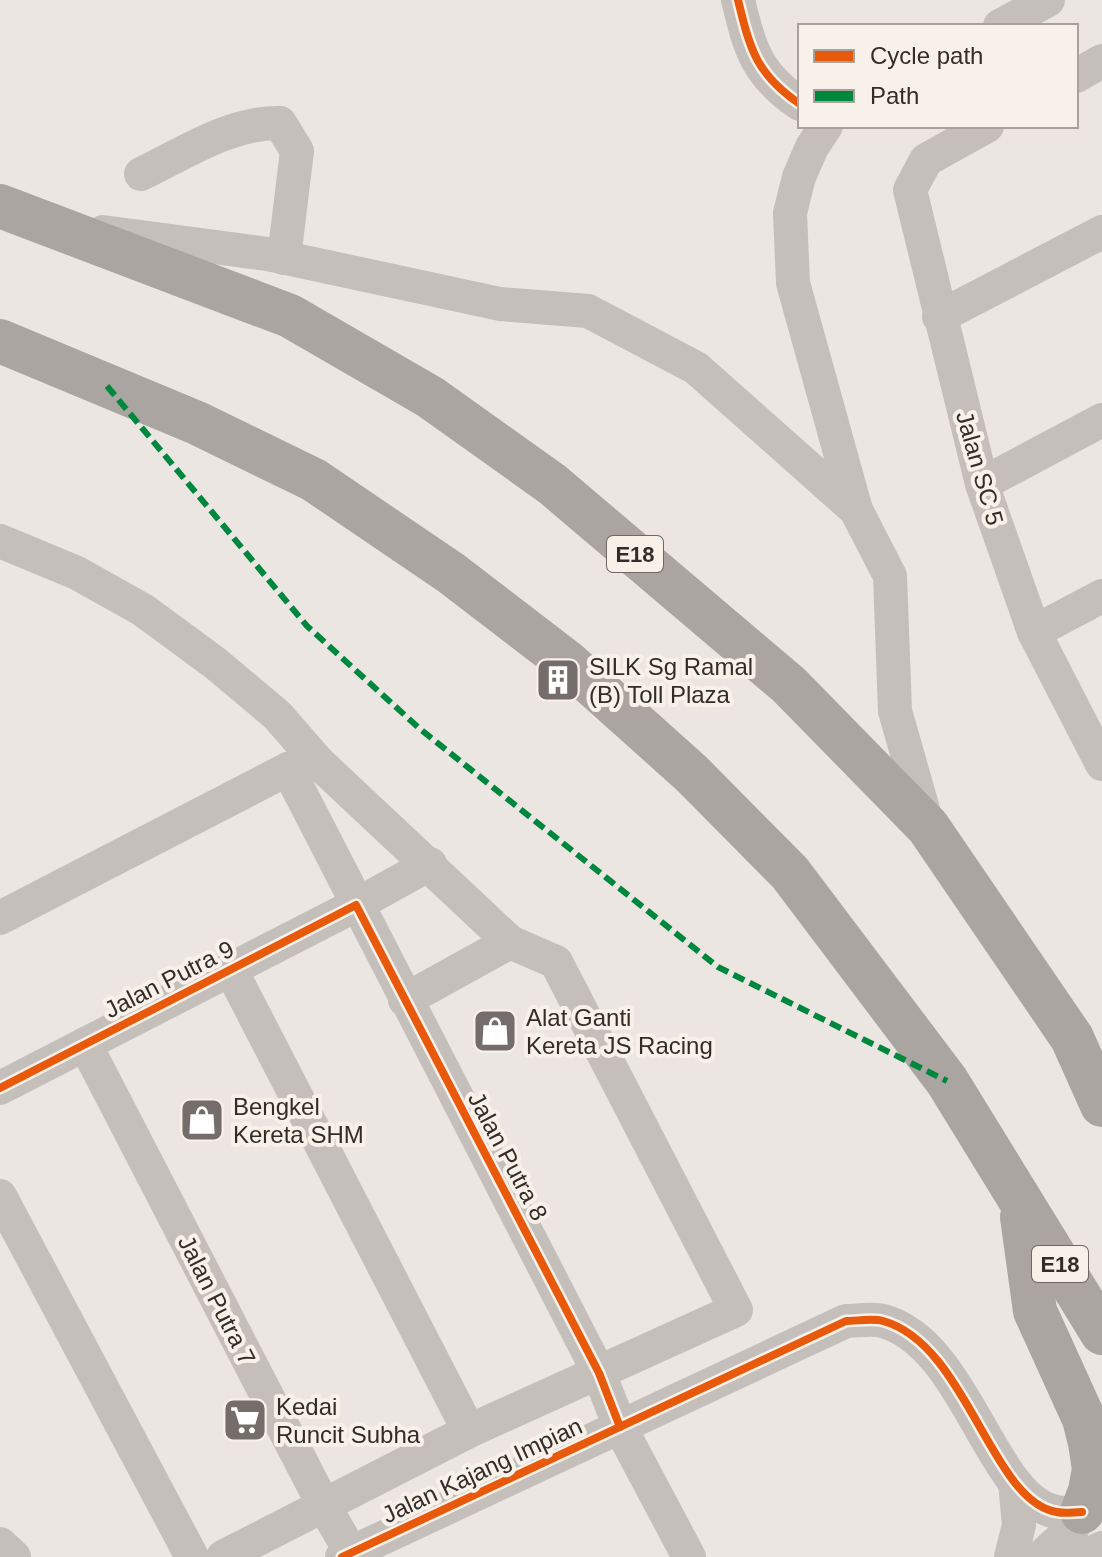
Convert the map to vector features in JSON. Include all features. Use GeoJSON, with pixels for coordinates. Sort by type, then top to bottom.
{"type":"FeatureCollection","features":[{"type":"Feature","properties":{"kind":"highway","name":"E18"},"geometry":{"type":"LineString","coordinates":[[0,206],[290,316],[430,397],[552,484],[789,685],[928,827],[1072,1038],[1102,1105]]}},
{"type":"Feature","properties":{"kind":"highway","name":"E18"},"geometry":{"type":"LineString","coordinates":[[0,341],[197,423],[314,480],[451,573],[567,662],[692,774],[790,873],[947,1081],[1102,1333]]}},
{"type":"Feature","properties":{"kind":"highway"},"geometry":{"type":"LineString","coordinates":[[1018,1195],[1035,1311],[1084,1419],[1090,1443],[1094,1469],[1090,1491],[1092,1530]]}},
{"type":"Feature","properties":{"kind":"street"},"geometry":{"type":"LineString","coordinates":[[738,0],[750,47],[770,81],[798,102]]}},
{"type":"Feature","properties":{"kind":"street"},"geometry":{"type":"LineString","coordinates":[[1004,24],[1048,0]]}},
{"type":"Feature","properties":{"kind":"street"},"geometry":{"type":"LineString","coordinates":[[1078,75],[1102,61]]}},
{"type":"Feature","properties":{"kind":"street"},"geometry":{"type":"LineString","coordinates":[[141,174],[220,135],[256,123],[280,123],[297,151],[284,258]]}},
{"type":"Feature","properties":{"kind":"street"},"geometry":{"type":"LineString","coordinates":[[825,128],[812,147],[799,177],[790,213],[793,283],[856,510],[890,576],[895,711],[928,827]]}},
{"type":"Feature","properties":{"kind":"street","name":"Jalan SC 5"},"geometry":{"type":"LineString","coordinates":[[983,128],[926,160],[910,190],[982,484],[1034,632],[1102,764]]}},
{"type":"Feature","properties":{"kind":"street"},"geometry":{"type":"LineString","coordinates":[[43,224],[284,258],[500,304],[588,311],[696,368],[856,510]]}},
{"type":"Feature","properties":{"kind":"street"},"geometry":{"type":"LineString","coordinates":[[939,317],[1102,232]]}},
{"type":"Feature","properties":{"kind":"street"},"geometry":{"type":"LineString","coordinates":[[982,484],[1102,420]]}},
{"type":"Feature","properties":{"kind":"street"},"geometry":{"type":"LineString","coordinates":[[0,541],[77,573],[143,610],[215,663],[277,715],[303,766],[430,864],[510,942],[556,962],[736,1310],[469,1431],[223,1557]]}},
{"type":"Feature","properties":{"kind":"street"},"geometry":{"type":"LineString","coordinates":[[1034,632],[1102,596]]}},
{"type":"Feature","properties":{"kind":"street"},"geometry":{"type":"LineString","coordinates":[[0,918],[303,766]]}},
{"type":"Feature","properties":{"kind":"street","name":"Jalan Putra 8"},"geometry":{"type":"LineString","coordinates":[[303,766],[356,905],[599,1373],[620,1427],[689,1557]]}},
{"type":"Feature","properties":{"kind":"street","name":"Jalan Putra 9"},"geometry":{"type":"LineString","coordinates":[[0,1088],[430,864]]}},
{"type":"Feature","properties":{"kind":"street"},"geometry":{"type":"LineString","coordinates":[[405,1000],[510,942]]}},
{"type":"Feature","properties":{"kind":"street"},"geometry":{"type":"LineString","coordinates":[[231,970],[469,1431]]}},
{"type":"Feature","properties":{"kind":"street","name":"Jalan Putra 7"},"geometry":{"type":"LineString","coordinates":[[85,1044],[347,1555]]}},
{"type":"Feature","properties":{"kind":"street"},"geometry":{"type":"LineString","coordinates":[[0,1196],[192,1557]]}},
{"type":"Feature","properties":{"kind":"street","name":"Jalan Kajang Impian"},"geometry":{"type":"LineString","coordinates":[[347,1555],[846,1321],[881,1321],[910,1334],[941,1363],[1015,1483]]}},
{"type":"Feature","properties":{"kind":"street"},"geometry":{"type":"LineString","coordinates":[[1015,1483],[1038,1505],[1092,1530]]}},
{"type":"Feature","properties":{"kind":"street"},"geometry":{"type":"LineString","coordinates":[[1011,1557],[1019,1525],[1015,1483]]}},
{"type":"Feature","properties":{"kind":"street"},"geometry":{"type":"LineString","coordinates":[[1041,1557],[1072,1529],[1092,1530]]}},
{"type":"Feature","properties":{"kind":"street"},"geometry":{"type":"LineString","coordinates":[[1083,1557],[1092,1530]]}},
{"type":"Feature","properties":{"kind":"street"},"geometry":{"type":"LineString","coordinates":[[0,1544],[14,1557]]}},
{"type":"Feature","properties":{"kind":"marked path"},"geometry":{"type":"LineString","coordinates":[[107,386],[307,626],[420,729],[718,967],[947,1081]]}},
{"type":"Feature","properties":{"kind":"cycle path"},"geometry":{"type":"LineString","coordinates":[[738,0],[751,47],[764,71],[798,103]]}},
{"type":"Feature","properties":{"kind":"cycle path"},"geometry":{"type":"LineString","coordinates":[[0,1088],[356,905],[599,1373],[620,1427]]}},
{"type":"Feature","properties":{"kind":"cycle path"},"geometry":{"type":"LineString","coordinates":[[342,1557],[846,1321],[883,1321],[912,1335],[936,1359],[958,1389],[995,1453],[1014,1481],[1034,1502],[1057,1512],[1082,1512]]}},
{"type":"Feature","properties":{"kind":"place","name":"SILK Sg Ramal (B) Toll Plaza"},"geometry":{"type":"Point","coordinates":[558,680]}},
{"type":"Feature","properties":{"kind":"place","name":"Alat Ganti Kereta JS Racing"},"geometry":{"type":"Point","coordinates":[495,1031]}},
{"type":"Feature","properties":{"kind":"place","name":"Bengkel Kereta SHM"},"geometry":{"type":"Point","coordinates":[202,1120]}},
{"type":"Feature","properties":{"kind":"place","name":"Kedai Runcit Subha"},"geometry":{"type":"Point","coordinates":[245,1420]}}]}
